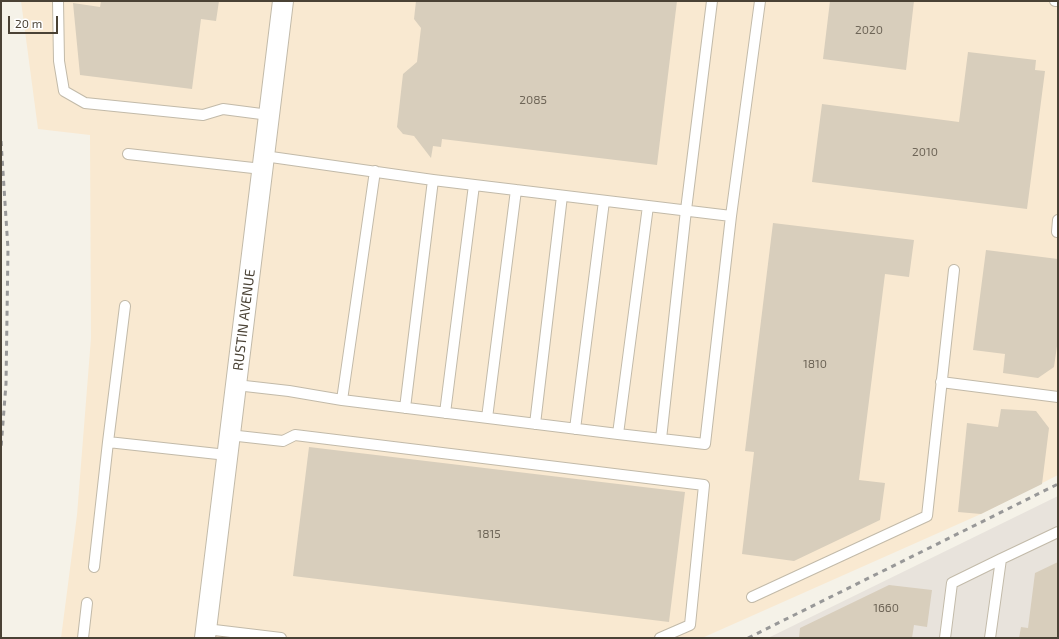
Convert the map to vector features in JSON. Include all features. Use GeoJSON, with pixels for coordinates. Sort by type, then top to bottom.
{"type":"FeatureCollection","features":[{"type":"Feature","properties":{"kind":"street","name":"RUSTIN AVENUE"},"geometry":{"type":"LineString","coordinates":[[205,634],[282,1]]}},
{"type":"Feature","properties":{"kind":"lane"},"geometry":{"type":"LineString","coordinates":[[58,1],[59,61],[64,91],[85,103],[204,115],[223,109],[269,115]]}},
{"type":"Feature","properties":{"kind":"lane"},"geometry":{"type":"LineString","coordinates":[[661,439],[686,210],[712,1]]}},
{"type":"Feature","properties":{"kind":"lane"},"geometry":{"type":"LineString","coordinates":[[236,384],[342,400],[705,444],[731,216],[760,1]]}},
{"type":"Feature","properties":{"kind":"lane"},"geometry":{"type":"LineString","coordinates":[[128,154],[263,162],[375,171],[433,180],[731,216]]}},
{"type":"Feature","properties":{"kind":"lane"},"geometry":{"type":"LineString","coordinates":[[342,400],[375,171]]}},
{"type":"Feature","properties":{"kind":"lane"},"geometry":{"type":"LineString","coordinates":[[405,408],[433,180]]}},
{"type":"Feature","properties":{"kind":"lane"},"geometry":{"type":"LineString","coordinates":[[445,413],[474,185]]}},
{"type":"Feature","properties":{"kind":"lane"},"geometry":{"type":"LineString","coordinates":[[487,418],[516,190]]}},
{"type":"Feature","properties":{"kind":"lane"},"geometry":{"type":"LineString","coordinates":[[535,424],[562,196]]}},
{"type":"Feature","properties":{"kind":"lane"},"geometry":{"type":"LineString","coordinates":[[575,429],[604,201]]}},
{"type":"Feature","properties":{"kind":"lane"},"geometry":{"type":"LineString","coordinates":[[618,434],[648,206]]}},
{"type":"Feature","properties":{"kind":"lane"},"geometry":{"type":"LineString","coordinates":[[1058,220],[1058,232]]}},
{"type":"Feature","properties":{"kind":"lane"},"geometry":{"type":"LineString","coordinates":[[752,597],[927,516],[954,270]]}},
{"type":"Feature","properties":{"kind":"lane"},"geometry":{"type":"LineString","coordinates":[[94,567],[125,306]]}},
{"type":"Feature","properties":{"kind":"lane"},"geometry":{"type":"LineString","coordinates":[[941,382],[1058,397]]}},
{"type":"Feature","properties":{"kind":"lane"},"geometry":{"type":"LineString","coordinates":[[229,434],[283,441],[295,435],[704,485],[690,625],[660,638]]}},
{"type":"Feature","properties":{"kind":"lane"},"geometry":{"type":"LineString","coordinates":[[108,442],[226,455]]}},
{"type":"Feature","properties":{"kind":"lane"},"geometry":{"type":"LineString","coordinates":[[945,638],[952,583],[1058,532]]}},
{"type":"Feature","properties":{"kind":"lane"},"geometry":{"type":"LineString","coordinates":[[990,638],[1001,559]]}},
{"type":"Feature","properties":{"kind":"lane"},"geometry":{"type":"LineString","coordinates":[[83,638],[87,603]]}},
{"type":"Feature","properties":{"kind":"lane"},"geometry":{"type":"LineString","coordinates":[[205,634],[281,638]]}},
{"type":"Feature","properties":{"kind":"shaded area"},"geometry":{"type":"Polygon","coordinates":[[[21,1],[1058,1],[1058,475],[981,514],[702,638],[61,638],[77,515],[91,338],[90,135],[38,129],[21,1]]]}},
{"type":"Feature","properties":{"kind":"shaded area"},"geometry":{"type":"Polygon","coordinates":[[[1058,496],[1058,638],[768,638],[1058,496]]]}},
{"type":"Feature","properties":{"kind":"building"},"geometry":{"type":"Polygon","coordinates":[[[101,1],[219,1],[216,21],[201,19],[192,89],[80,75],[73,3],[100,7],[101,1]]]}},
{"type":"Feature","properties":{"kind":"building"},"geometry":{"type":"Polygon","coordinates":[[[416,1],[677,1],[657,165],[442,139],[441,147],[433,146],[431,158],[414,136],[403,134],[397,127],[403,74],[417,62],[421,28],[414,19],[416,1]]]}},
{"type":"Feature","properties":{"kind":"building"},"geometry":{"type":"Polygon","coordinates":[[[830,1],[914,1],[906,70],[823,59],[830,1]]]}},
{"type":"Feature","properties":{"kind":"building"},"geometry":{"type":"Polygon","coordinates":[[[968,52],[1036,60],[1035,70],[1045,71],[1027,209],[812,182],[822,104],[959,122],[968,52]]]}},
{"type":"Feature","properties":{"kind":"building"},"geometry":{"type":"Polygon","coordinates":[[[773,223],[914,240],[909,277],[885,274],[859,480],[885,483],[880,520],[794,561],[742,554],[754,452],[745,451],[773,223]]]}},
{"type":"Feature","properties":{"kind":"building"},"geometry":{"type":"Polygon","coordinates":[[[986,250],[1058,259],[1058,339],[1054,367],[1038,378],[1003,373],[1005,354],[973,350],[986,250]]]}},
{"type":"Feature","properties":{"kind":"building"},"geometry":{"type":"Polygon","coordinates":[[[1001,409],[1036,411],[1049,428],[1042,484],[981,514],[958,512],[967,423],[998,427],[1001,409]]]}},
{"type":"Feature","properties":{"kind":"building"},"geometry":{"type":"Polygon","coordinates":[[[309,447],[685,492],[669,622],[293,576],[309,447]]]}},
{"type":"Feature","properties":{"kind":"building"},"geometry":{"type":"Polygon","coordinates":[[[1058,562],[1058,638],[1019,638],[1021,627],[1028,628],[1035,573],[1058,562]]]}},
{"type":"Feature","properties":{"kind":"building"},"geometry":{"type":"Polygon","coordinates":[[[889,585],[932,590],[927,627],[914,625],[912,638],[799,638],[800,628],[889,585]]]}},
{"type":"Feature","properties":{"kind":"railway"},"geometry":{"type":"LineString","coordinates":[[1,141],[8,249],[6,384],[1,448]]}},
{"type":"Feature","properties":{"kind":"railway"},"geometry":{"type":"LineString","coordinates":[[748,638],[1058,484]]}}]}
